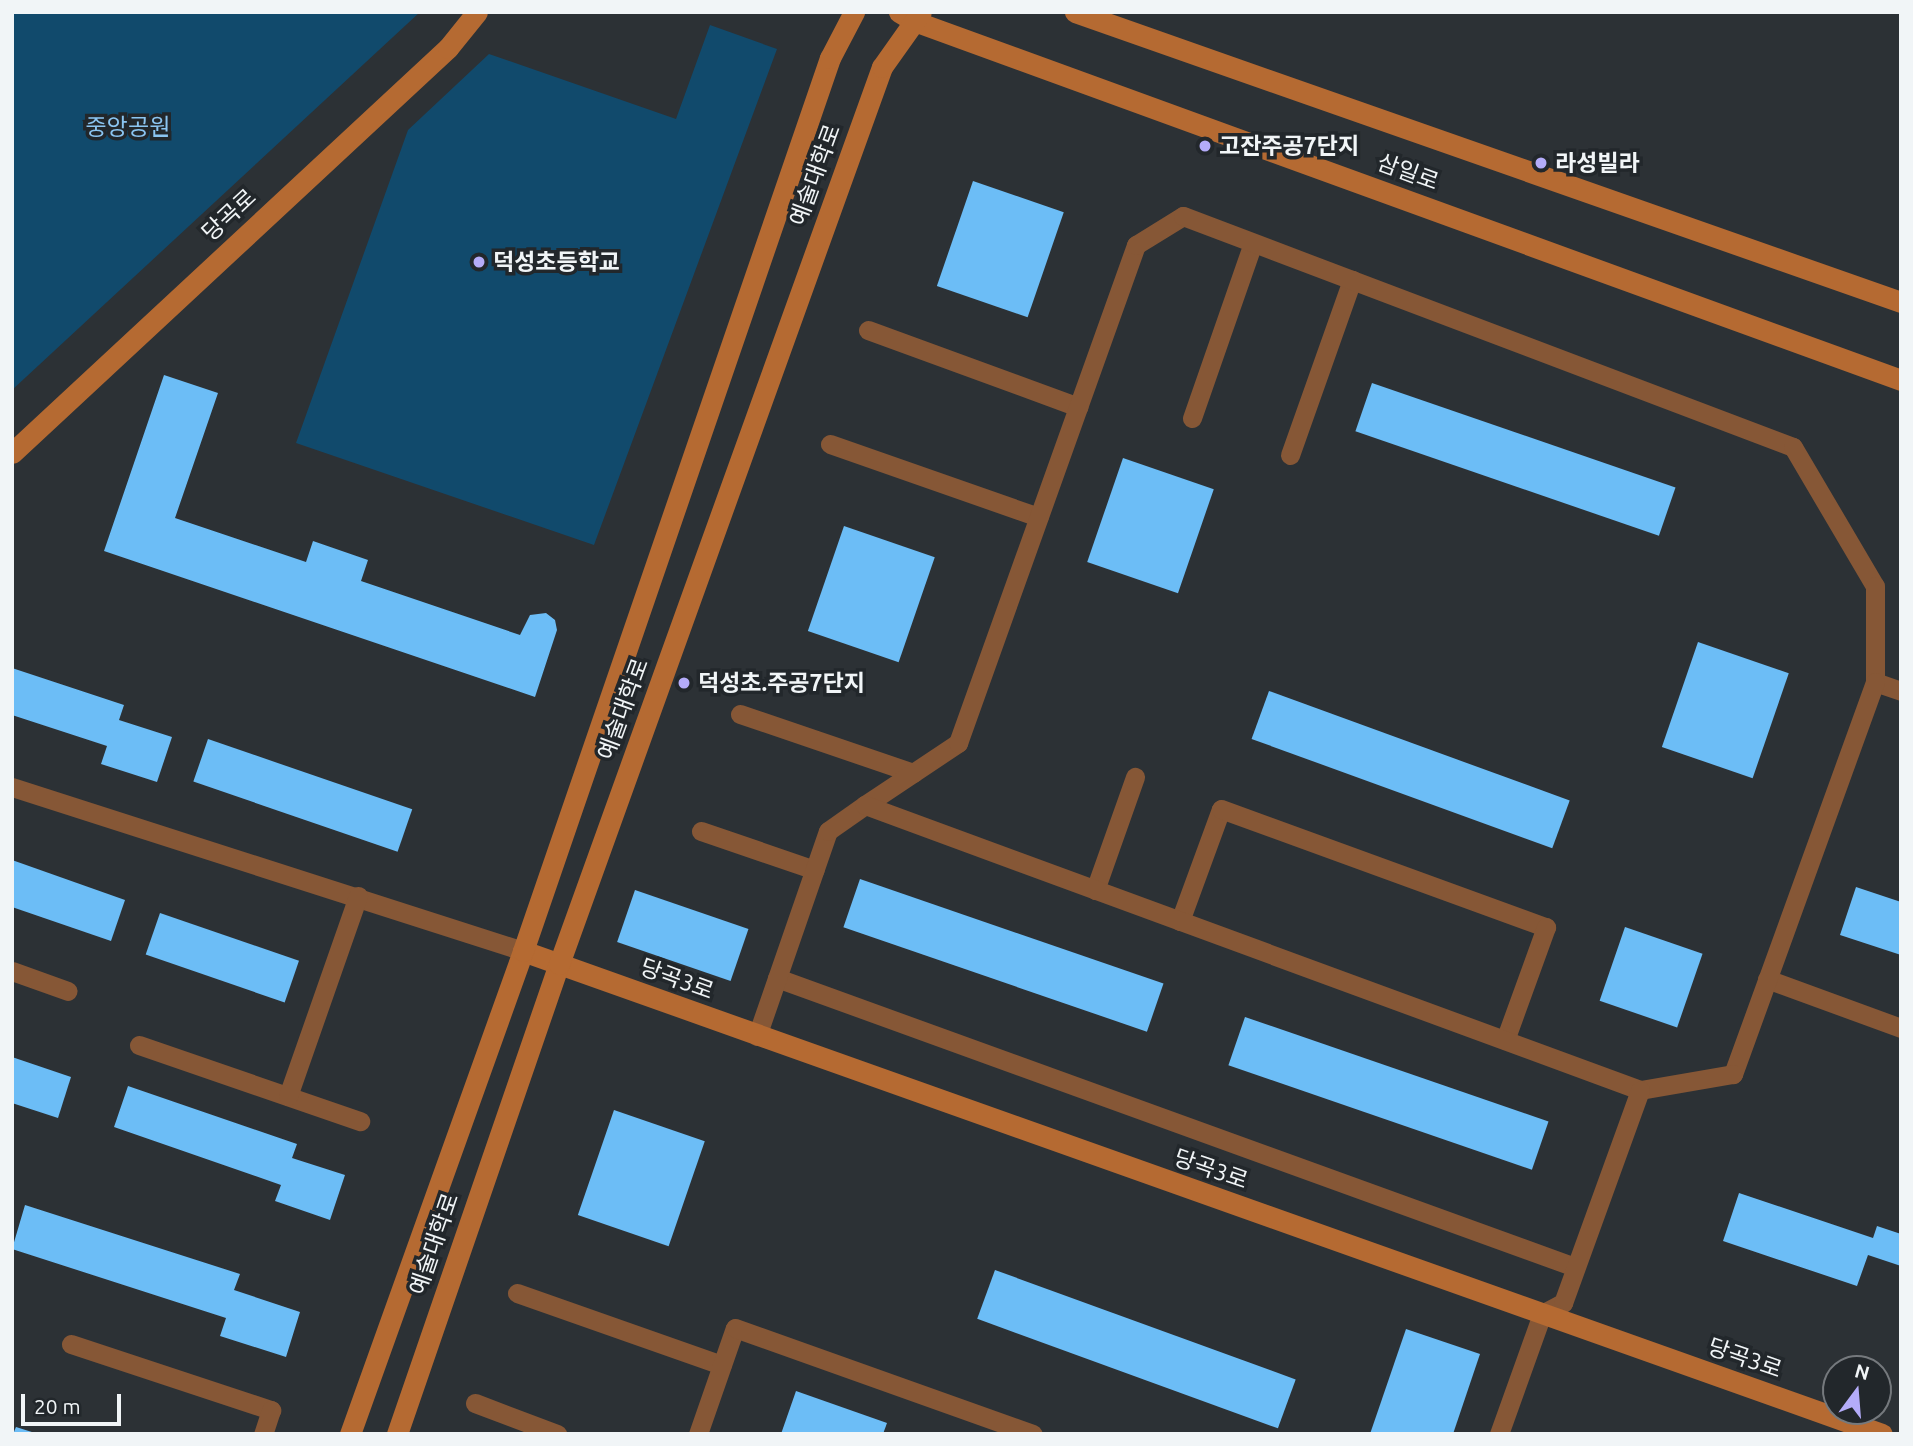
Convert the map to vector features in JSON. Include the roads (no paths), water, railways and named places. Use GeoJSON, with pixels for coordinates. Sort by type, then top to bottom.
{"type":"FeatureCollection","features":[{"type":"Feature","properties":{"kind":"street","name":"당곡로"},"geometry":{"type":"LineString","coordinates":[[12,453],[448,48],[477,12]]}},
{"type":"Feature","properties":{"kind":"street","name":"예술대학로"},"geometry":{"type":"LineString","coordinates":[[350,1434],[523,951],[830,58],[854,12]]}},
{"type":"Feature","properties":{"kind":"street","name":"삼일로"},"geometry":{"type":"LineString","coordinates":[[1075,12],[1901,302]]}},
{"type":"Feature","properties":{"kind":"street","name":"예술대학로"},"geometry":{"type":"LineString","coordinates":[[397,1434],[559,964],[882,67],[911,15]]}},
{"type":"Feature","properties":{"kind":"street","name":"삼일로"},"geometry":{"type":"LineString","coordinates":[[911,15],[1901,380]]}},
{"type":"Feature","properties":{"kind":"street","name":"당곡3로"},"geometry":{"type":"LineString","coordinates":[[523,951],[1882,1434]]}},
{"type":"Feature","properties":{"kind":"lane"},"geometry":{"type":"LineString","coordinates":[[757,1036],[828,831],[865,805],[958,743],[1136,245],[1183,216],[1793,447],[1875,586],[1875,682],[1733,1074],[1640,1090],[865,805]]}},
{"type":"Feature","properties":{"kind":"lane"},"geometry":{"type":"LineString","coordinates":[[1192,418],[1253,243]]}},
{"type":"Feature","properties":{"kind":"lane"},"geometry":{"type":"LineString","coordinates":[[1290,455],[1352,280]]}},
{"type":"Feature","properties":{"kind":"lane"},"geometry":{"type":"LineString","coordinates":[[868,330],[1078,407]]}},
{"type":"Feature","properties":{"kind":"lane"},"geometry":{"type":"LineString","coordinates":[[830,444],[1039,517]]}},
{"type":"Feature","properties":{"kind":"lane"},"geometry":{"type":"LineString","coordinates":[[1875,682],[1901,691]]}},
{"type":"Feature","properties":{"kind":"lane"},"geometry":{"type":"LineString","coordinates":[[740,714],[913,773]]}},
{"type":"Feature","properties":{"kind":"lane"},"geometry":{"type":"LineString","coordinates":[[1095,890],[1135,777]]}},
{"type":"Feature","properties":{"kind":"lane"},"geometry":{"type":"LineString","coordinates":[[12,787],[523,951]]}},
{"type":"Feature","properties":{"kind":"lane"},"geometry":{"type":"LineString","coordinates":[[1180,921],[1221,809],[1546,927],[1505,1040]]}},
{"type":"Feature","properties":{"kind":"lane"},"geometry":{"type":"LineString","coordinates":[[701,831],[815,870]]}},
{"type":"Feature","properties":{"kind":"lane"},"geometry":{"type":"LineString","coordinates":[[288,1096],[358,896]]}},
{"type":"Feature","properties":{"kind":"lane"},"geometry":{"type":"LineString","coordinates":[[12,971],[68,991]]}},
{"type":"Feature","properties":{"kind":"lane"},"geometry":{"type":"LineString","coordinates":[[777,978],[1576,1267]]}},
{"type":"Feature","properties":{"kind":"lane"},"geometry":{"type":"LineString","coordinates":[[1767,979],[1901,1028]]}},
{"type":"Feature","properties":{"kind":"lane"},"geometry":{"type":"LineString","coordinates":[[139,1045],[360,1121]]}},
{"type":"Feature","properties":{"kind":"lane"},"geometry":{"type":"LineString","coordinates":[[1499,1434],[1542,1314],[1563,1303],[1640,1090]]}},
{"type":"Feature","properties":{"kind":"lane"},"geometry":{"type":"LineString","coordinates":[[517,1293],[722,1366]]}},
{"type":"Feature","properties":{"kind":"lane"},"geometry":{"type":"LineString","coordinates":[[698,1434],[735,1328],[982,1425],[1033,1434]]}},
{"type":"Feature","properties":{"kind":"lane"},"geometry":{"type":"LineString","coordinates":[[71,1344],[271,1410],[264,1434]]}},
{"type":"Feature","properties":{"kind":"lane"},"geometry":{"type":"LineString","coordinates":[[475,1403],[557,1434]]}},
{"type":"Feature","properties":{"kind":"place","name":"고잔주공7단지"},"geometry":{"type":"Point","coordinates":[1205,146]}},
{"type":"Feature","properties":{"kind":"place","name":"라성빌라"},"geometry":{"type":"Point","coordinates":[1541,163]}},
{"type":"Feature","properties":{"kind":"place","name":"덕성초등학교"},"geometry":{"type":"Point","coordinates":[479,262]}},
{"type":"Feature","properties":{"kind":"place","name":"덕성초.주공7단지"},"geometry":{"type":"Point","coordinates":[684,683]}},
{"type":"Feature","properties":{"kind":"park label","name":"중앙공원"},"geometry":{"type":"Point","coordinates":[128,127]}}]}
